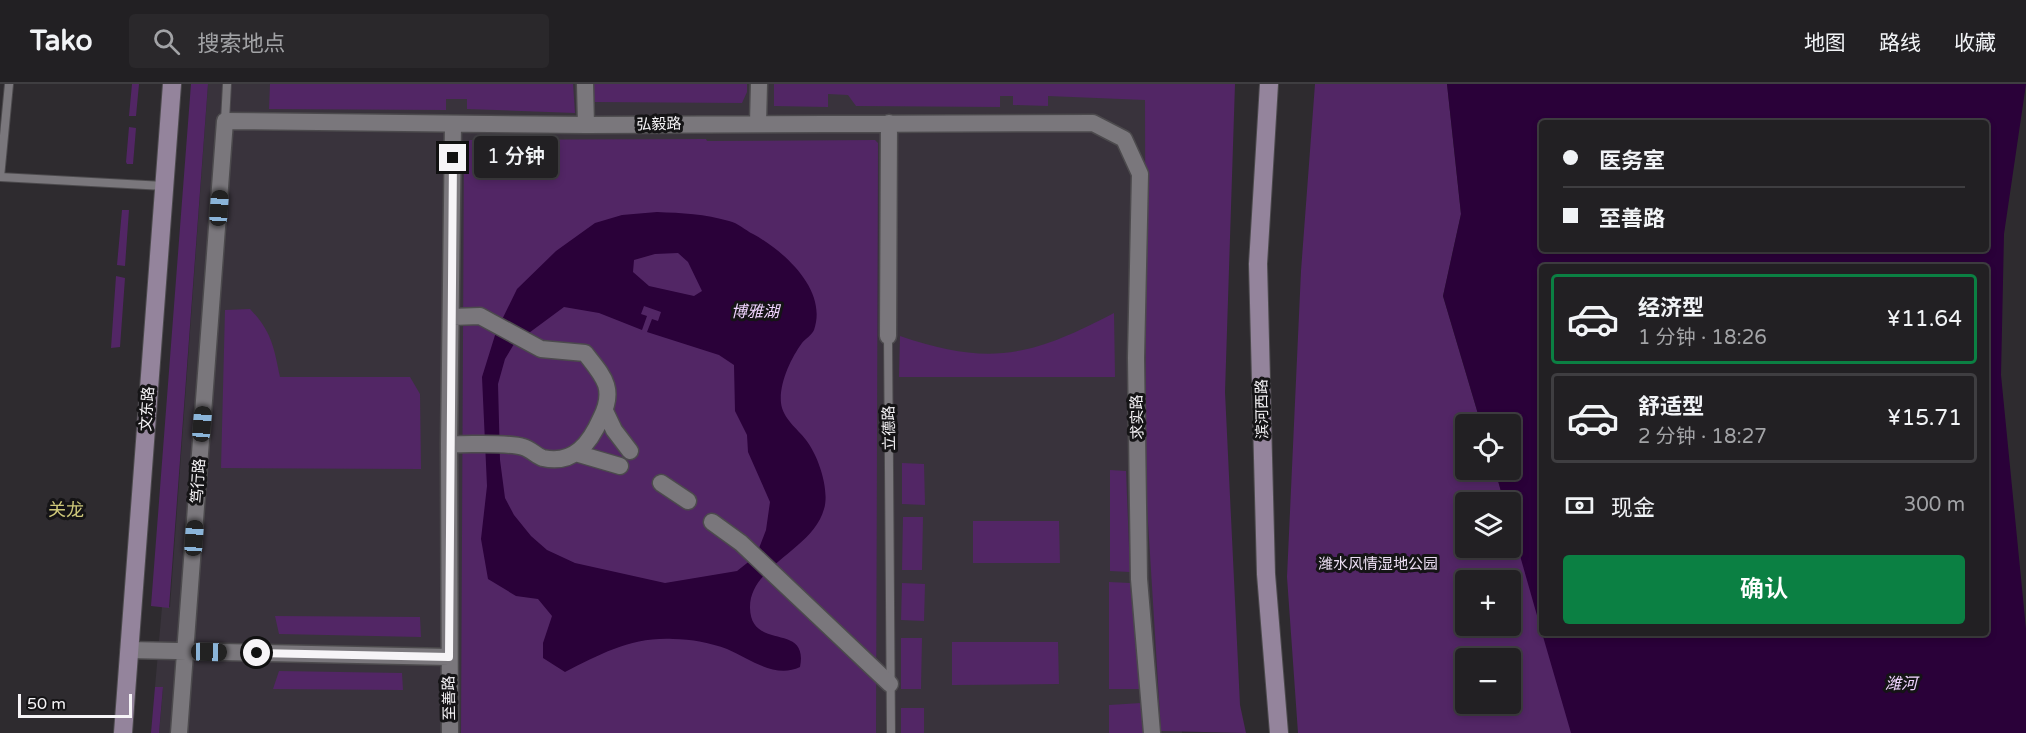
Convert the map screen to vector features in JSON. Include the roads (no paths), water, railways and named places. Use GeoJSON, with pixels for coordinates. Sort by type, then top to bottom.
{"type":"FeatureCollection","features":[{"type":"Feature","properties":{"kind":"street","name":"文东路"},"geometry":{"type":"LineString","coordinates":[[123,733],[172,84]]}},
{"type":"Feature","properties":{"kind":"street"},"geometry":{"type":"LineString","coordinates":[[585,84],[586,125]]}},
{"type":"Feature","properties":{"kind":"street"},"geometry":{"type":"LineString","coordinates":[[758,123],[759,84]]}},
{"type":"Feature","properties":{"kind":"street","name":"滨河西路"},"geometry":{"type":"LineString","coordinates":[[1269,84],[1258,264],[1266,574],[1279,733]]}},
{"type":"Feature","properties":{"kind":"street","name":"弘毅路"},"geometry":{"type":"LineString","coordinates":[[225,121],[586,125],[1093,123]]}},
{"type":"Feature","properties":{"kind":"street","name":"笃行路"},"geometry":{"type":"LineString","coordinates":[[178,733],[225,121]]}},
{"type":"Feature","properties":{"kind":"street","name":"立德路"},"geometry":{"type":"LineString","coordinates":[[888,336],[889,123]]}},
{"type":"Feature","properties":{"kind":"street","name":"求实路"},"geometry":{"type":"LineString","coordinates":[[1093,123],[1124,139],[1140,174],[1136,358],[1139,579],[1152,733]]}},
{"type":"Feature","properties":{"kind":"street","name":"至善路"},"geometry":{"type":"LineString","coordinates":[[450,733],[449,444],[453,124]]}},
{"type":"Feature","properties":{"kind":"street"},"geometry":{"type":"LineString","coordinates":[[451,317],[480,316],[541,349],[585,353],[603,375],[609,392],[605,411],[594,434],[579,454]]}},
{"type":"Feature","properties":{"kind":"street"},"geometry":{"type":"LineString","coordinates":[[605,411],[614,430],[630,451]]}},
{"type":"Feature","properties":{"kind":"street"},"geometry":{"type":"LineString","coordinates":[[449,444],[523,447],[541,458],[558,459],[579,454],[620,466]]}},
{"type":"Feature","properties":{"kind":"street"},"geometry":{"type":"LineString","coordinates":[[661,483],[688,501]]}},
{"type":"Feature","properties":{"kind":"street"},"geometry":{"type":"LineString","coordinates":[[712,522],[741,543],[890,684]]}},
{"type":"Feature","properties":{"kind":"street"},"geometry":{"type":"LineString","coordinates":[[129,650],[449,657]]}},
{"type":"Feature","properties":{"kind":"lane"},"geometry":{"type":"LineString","coordinates":[[9,84],[0,177],[164,186]]}},
{"type":"Feature","properties":{"kind":"lane"},"geometry":{"type":"LineString","coordinates":[[225,121],[227,84]]}},
{"type":"Feature","properties":{"kind":"lane","name":"立德路"},"geometry":{"type":"LineString","coordinates":[[888,336],[891,733]]}},
{"type":"Feature","properties":{"kind":"water","name":"潍河"},"geometry":{"type":"Polygon","coordinates":[[[1447,84],[2026,84],[2004,234],[2001,375],[2026,629],[2026,733],[1571,733],[1543,636],[1989,636],[1989,264],[1539,264],[1539,622],[1521,558],[1521,492],[1501,492],[1498,480],[1521,480],[1521,414],[1478,414],[1443,296],[1461,214],[1447,84]]]}},
{"type":"Feature","properties":{"kind":"water","name":"博雅湖"},"geometry":{"type":"Polygon","coordinates":[[[657,212],[684,213],[735,223],[765,241],[790,261],[809,287],[815,301],[817,315],[814,330],[802,343],[790,363],[782,387],[781,403],[787,419],[806,440],[819,463],[825,492],[824,509],[818,523],[808,536],[770,569],[760,581],[752,593],[750,608],[753,621],[760,629],[796,645],[800,653],[800,667],[781,671],[763,666],[714,645],[687,640],[658,639],[617,648],[565,672],[543,658],[543,643],[552,616],[538,599],[516,596],[488,579],[481,539],[487,486],[482,377],[496,332],[517,289],[556,251],[595,223],[622,215],[657,212]],[[678,253],[655,254],[634,260],[633,272],[649,286],[694,296],[702,291],[688,262],[678,253]],[[644,306],[641,314],[647,316],[642,330],[599,313],[564,307],[514,344],[505,359],[498,384],[500,460],[505,498],[514,515],[531,536],[547,550],[575,563],[665,583],[737,571],[756,556],[766,530],[770,502],[748,452],[747,435],[735,411],[734,365],[719,355],[647,332],[652,319],[658,321],[661,312],[644,306]]]}},
{"type":"Feature","properties":{"kind":"district","name":"关龙"},"geometry":{"type":"Point","coordinates":[66,510]}},
{"type":"Feature","properties":{"kind":"park label","name":"潍水风情湿地公园"},"geometry":{"type":"Point","coordinates":[1378,564]}}]}
